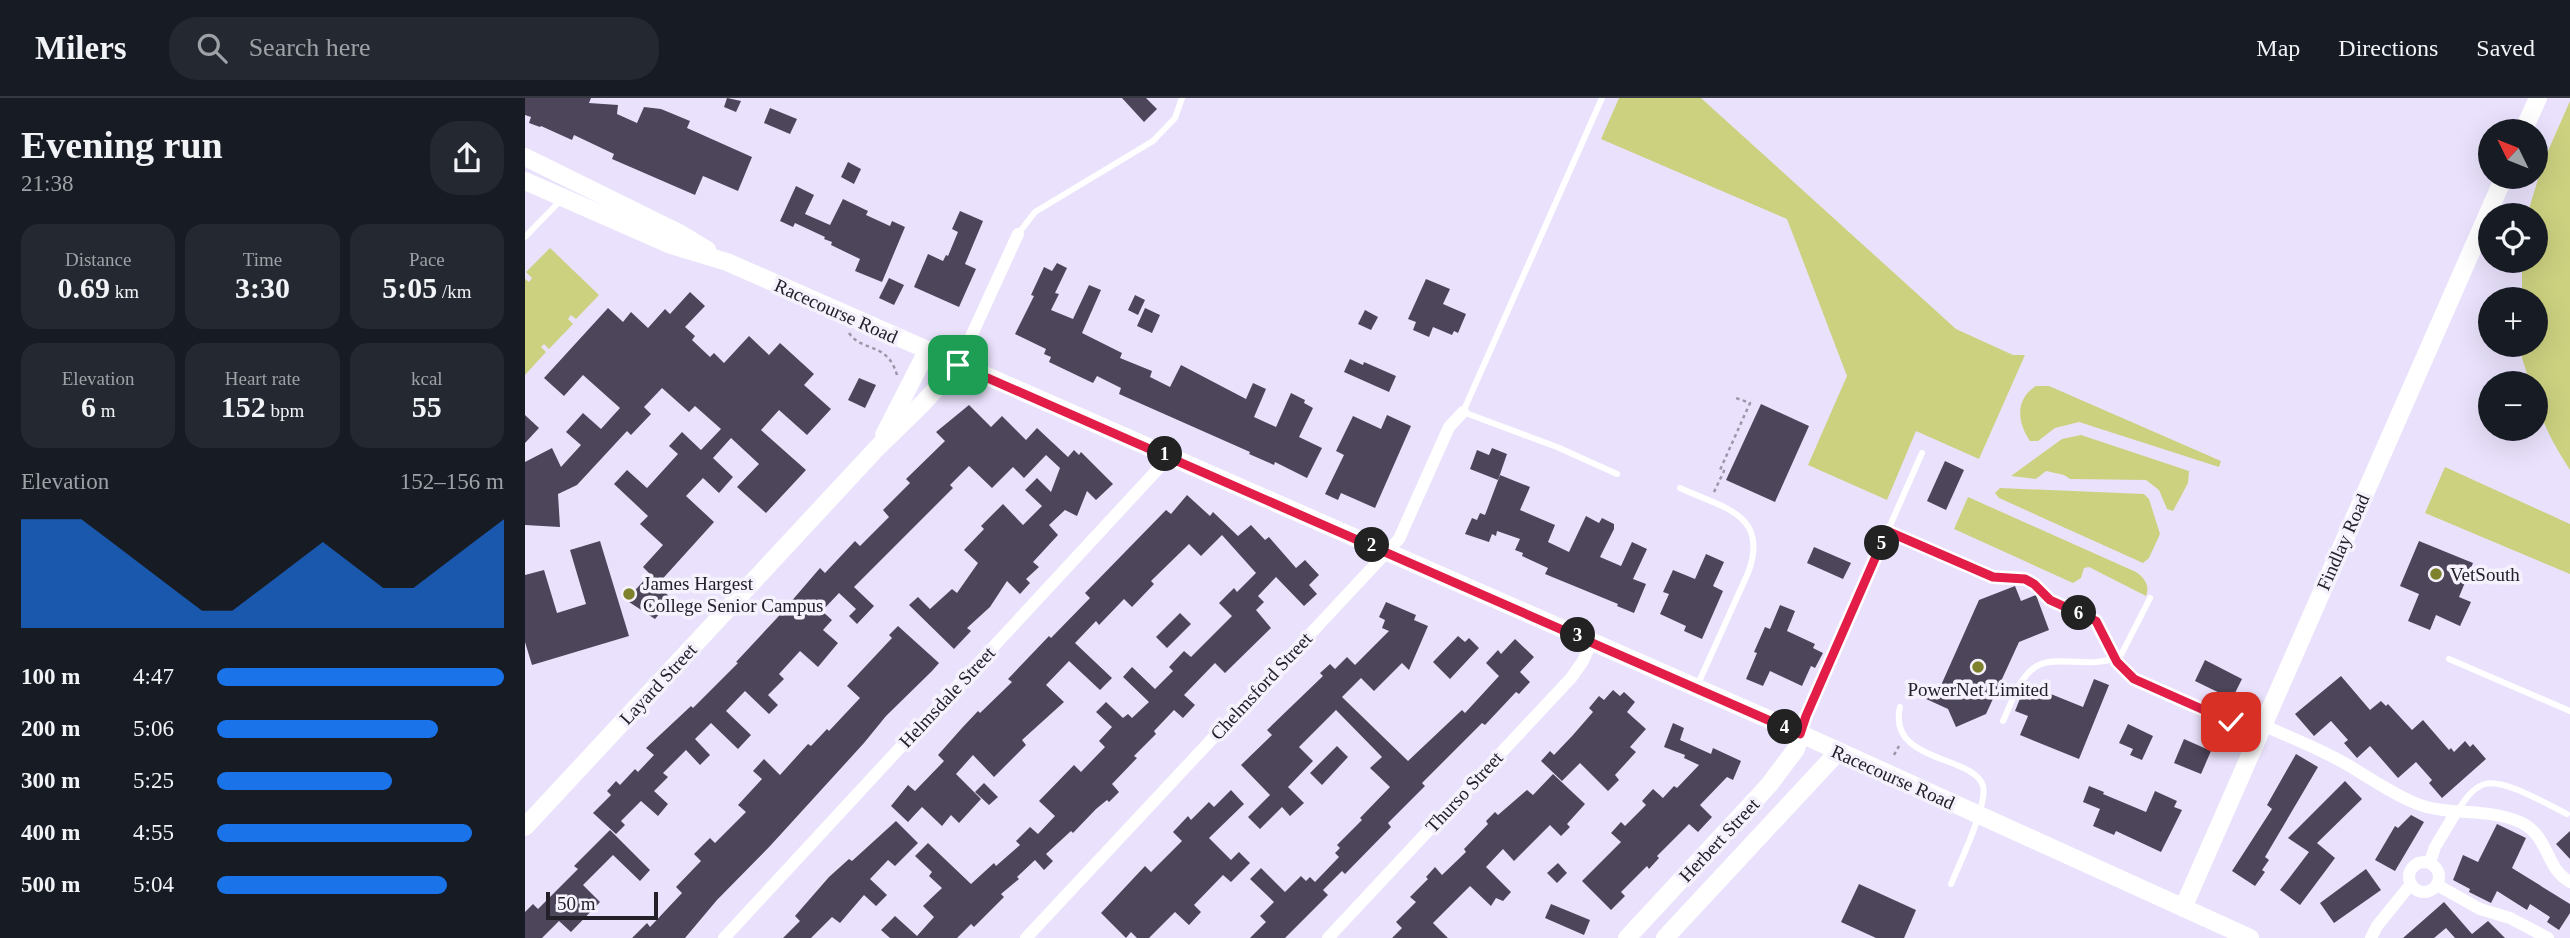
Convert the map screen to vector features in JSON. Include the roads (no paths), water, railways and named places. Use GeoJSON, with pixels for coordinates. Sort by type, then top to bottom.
{"type":"FeatureCollection","features":[{"type":"Feature","properties":{"kind":"street"},"geometry":{"type":"LineString","coordinates":[[2528,119],[2538,98]]}},
{"type":"Feature","properties":{"kind":"street","name":"Racecourse Road"},"geometry":{"type":"LineString","coordinates":[[525,157],[679,233],[727,262],[1592,641],[2250,938]]}},
{"type":"Feature","properties":{"kind":"street","name":"Racecourse Road"},"geometry":{"type":"LineString","coordinates":[[525,181],[671,245],[727,262]]}},
{"type":"Feature","properties":{"kind":"street","name":"Findlay Road"},"geometry":{"type":"LineString","coordinates":[[2183,908],[2499,189]]}},
{"type":"Feature","properties":{"kind":"street","name":"Layard Street"},"geometry":{"type":"LineString","coordinates":[[525,827],[877,448],[958,365],[1018,234]]}},
{"type":"Feature","properties":{"kind":"street","name":"Layard Street"},"geometry":{"type":"LineString","coordinates":[[877,448],[927,351]]}},
{"type":"Feature","properties":{"kind":"street","name":"Chelmsford Street"},"geometry":{"type":"LineString","coordinates":[[1026,938],[1399,540],[1449,427],[1463,412]]}},
{"type":"Feature","properties":{"kind":"street","name":"Helmsdale Street"},"geometry":{"type":"LineString","coordinates":[[724,938],[1170,456]]}},
{"type":"Feature","properties":{"kind":"street","name":"Thurso Street"},"geometry":{"type":"LineString","coordinates":[[1328,938],[1571,678],[1592,641]]}},
{"type":"Feature","properties":{"kind":"street"},"geometry":{"type":"LineString","coordinates":[[2261,730],[2339,760],[2417,804],[2456,812],[2493,813],[2522,823],[2542,840],[2557,872],[2570,882]]}},
{"type":"Feature","properties":{"kind":"street","name":"Herbert Street"},"geometry":{"type":"LineString","coordinates":[[1627,938],[1769,785],[1796,749],[1800,734]]}},
{"type":"Feature","properties":{"kind":"street","name":"Herbert Street"},"geometry":{"type":"LineString","coordinates":[[1665,938],[1838,752]]}},
{"type":"Feature","properties":{"kind":"street"},"geometry":{"type":"LineString","coordinates":[[2430,862],[2435,847],[2456,812]]}},
{"type":"Feature","properties":{"kind":"street"},"geometry":{"type":"LineString","coordinates":[[2422,862],[2430,862],[2438,870],[2437,885],[2428,891],[2422,892],[2411,884],[2409,880],[2412,868],[2422,862]]}},
{"type":"Feature","properties":{"kind":"street"},"geometry":{"type":"LineString","coordinates":[[2371,938],[2377,926],[2411,884]]}},
{"type":"Feature","properties":{"kind":"street"},"geometry":{"type":"LineString","coordinates":[[2437,885],[2480,909],[2510,918],[2549,938]]}},
{"type":"Feature","properties":{"kind":"lane"},"geometry":{"type":"LineString","coordinates":[[1018,234],[1035,212],[1153,141],[1175,118],[1182,98]]}},
{"type":"Feature","properties":{"kind":"lane"},"geometry":{"type":"LineString","coordinates":[[1602,98],[1463,412],[1557,447],[1617,474]]}},
{"type":"Feature","properties":{"kind":"lane"},"geometry":{"type":"LineString","coordinates":[[525,237],[563,198]]}},
{"type":"Feature","properties":{"kind":"lane"},"geometry":{"type":"LineString","coordinates":[[1800,734],[1922,453]]}},
{"type":"Feature","properties":{"kind":"lane"},"geometry":{"type":"LineString","coordinates":[[1680,488],[1737,514],[1750,528],[1755,540],[1753,560],[1748,573],[1696,688]]}},
{"type":"Feature","properties":{"kind":"lane"},"geometry":{"type":"LineString","coordinates":[[1887,531],[1993,577],[2025,579],[2050,600],[2096,621],[2115,659],[2134,679],[2261,730]]}},
{"type":"Feature","properties":{"kind":"lane"},"geometry":{"type":"LineString","coordinates":[[2003,721],[2021,682],[2037,666],[2047,662],[2115,659],[2125,649],[2151,598]]}},
{"type":"Feature","properties":{"kind":"lane"},"geometry":{"type":"LineString","coordinates":[[2449,659],[2570,711]]}},
{"type":"Feature","properties":{"kind":"lane"},"geometry":{"type":"LineString","coordinates":[[1900,707],[1898,718],[1912,744],[1973,775],[1981,782],[1984,797],[1951,884]]}},
{"type":"Feature","properties":{"kind":"lane"},"geometry":{"type":"LineString","coordinates":[[2456,812],[2475,790],[2485,784],[2496,783],[2567,814]]}},
{"type":"Feature","properties":{"kind":"place","name":"VetSouth"},"geometry":{"type":"Point","coordinates":[2436,574]}},
{"type":"Feature","properties":{"kind":"place","name":"James Hargest College Senior Campus"},"geometry":{"type":"Point","coordinates":[629,594]}},
{"type":"Feature","properties":{"kind":"place","name":"PowerNet Limited"},"geometry":{"type":"Point","coordinates":[1978,667]}}]}
